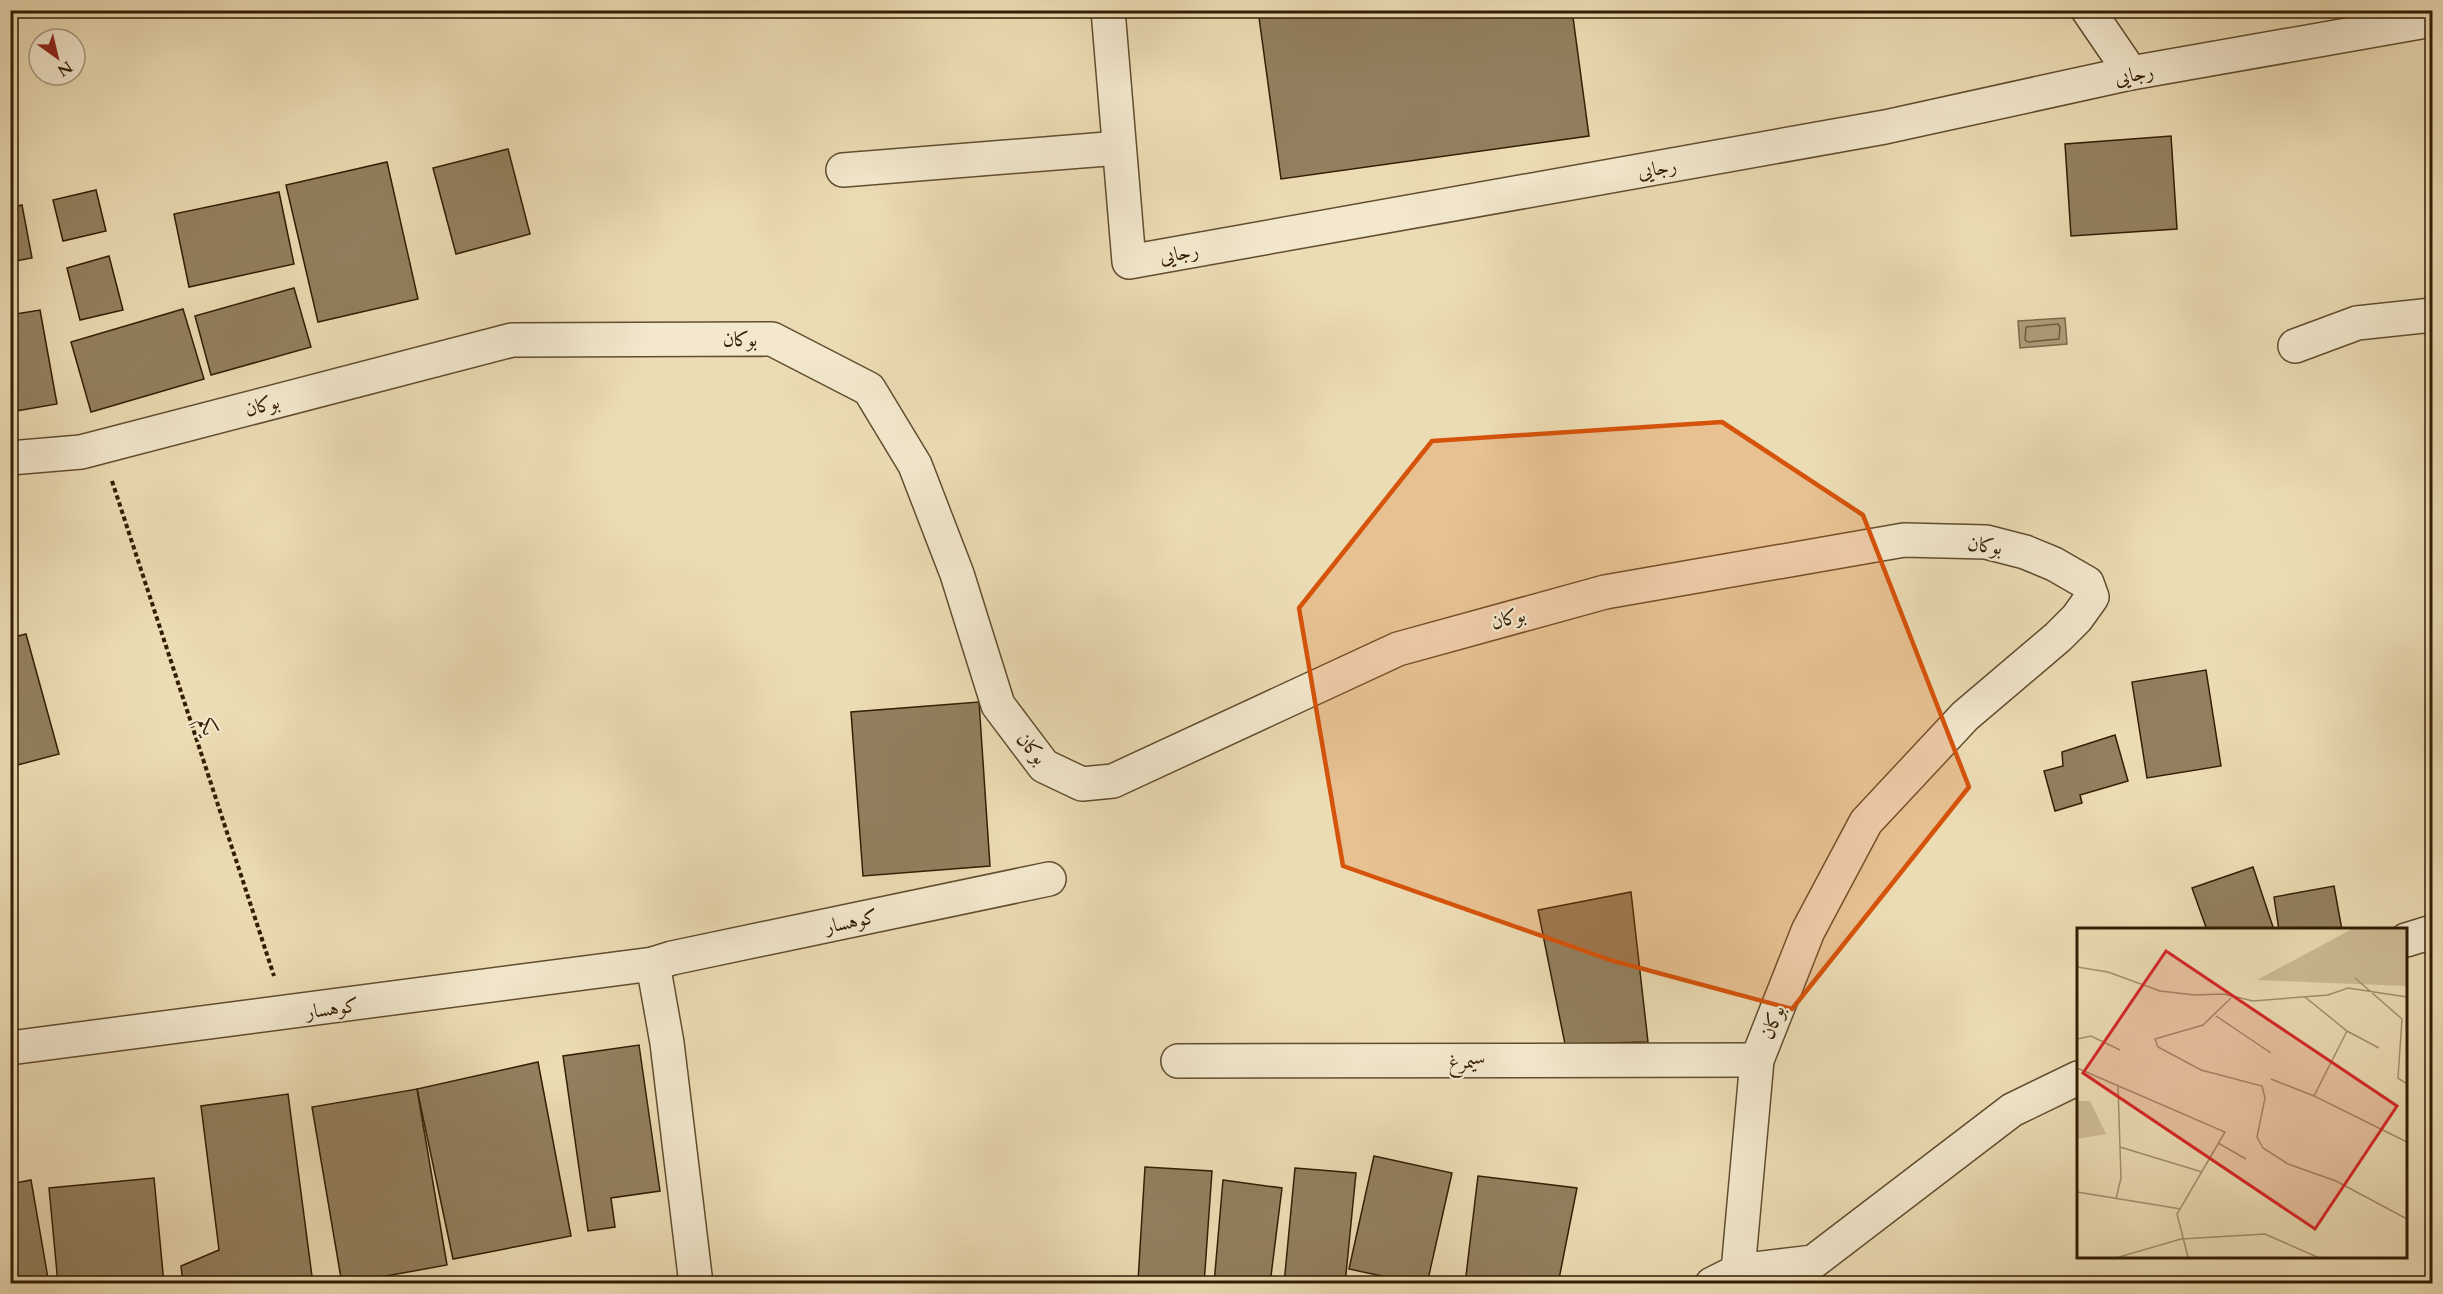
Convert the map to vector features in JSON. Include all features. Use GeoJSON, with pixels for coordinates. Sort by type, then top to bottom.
{"type":"FeatureCollection","features":[{"type":"Feature","properties":{"kind":"street","name":"رجایی"},"geometry":{"type":"LineString","coordinates":[[1108,10],[1129,262],[1885,127],[2131,74],[2433,20]]}},
{"type":"Feature","properties":{"kind":"street"},"geometry":{"type":"LineString","coordinates":[[2088,10],[2131,74]]}},
{"type":"Feature","properties":{"kind":"street"},"geometry":{"type":"LineString","coordinates":[[843,170],[1119,148]]}},
{"type":"Feature","properties":{"kind":"street"},"geometry":{"type":"LineString","coordinates":[[2295,346],[2357,323],[2433,315]]}},
{"type":"Feature","properties":{"kind":"street","name":"بوکان"},"geometry":{"type":"LineString","coordinates":[[10,458],[81,452],[512,340],[772,339],[869,389],[915,465],[957,574],[998,705],[1044,766],[1082,784],[1113,781],[1398,649],[1605,592],[1904,540],[1986,542],[2025,552],[2054,564],[2087,583],[2092,597],[2077,618],[1965,716],[1866,822],[1808,931],[1757,1060],[1725,1277],[1813,1262],[2012,1110],[2077,1079]]}},
{"type":"Feature","properties":{"kind":"street","name":"کوهسار"},"geometry":{"type":"LineString","coordinates":[[10,1048],[286,1014],[653,964],[672,958],[1049,879]]}},
{"type":"Feature","properties":{"kind":"street"},"geometry":{"type":"LineString","coordinates":[[2407,940],[2433,932]]}},
{"type":"Feature","properties":{"kind":"street"},"geometry":{"type":"LineString","coordinates":[[653,964],[667,1043],[696,1284]]}},
{"type":"Feature","properties":{"kind":"street","name":"سیمرغ"},"geometry":{"type":"LineString","coordinates":[[1178,1061],[1757,1060]]}},
{"type":"Feature","properties":{"kind":"path","name":"یکم"},"geometry":{"type":"LineString","coordinates":[[101,447],[286,1014]]}},
{"type":"Feature","properties":{"kind":"highlighted area"},"geometry":{"type":"Polygon","coordinates":[[[1722,422],[1863,515],[1969,787],[1792,1009],[1610,960],[1343,866],[1299,608],[1432,441],[1722,422]]]}},
{"type":"Feature","properties":{"kind":"water"},"geometry":{"type":"Polygon","coordinates":[[[2065,318],[2067,344],[2020,348],[2018,321],[2065,318]]]}},
{"type":"Feature","properties":{"kind":"building"},"geometry":{"type":"Polygon","coordinates":[[[1258,10],[1572,10],[1589,136],[1281,179],[1258,10]]]}},
{"type":"Feature","properties":{"kind":"building"},"geometry":{"type":"Polygon","coordinates":[[[2171,136],[2177,229],[2071,236],[2065,144],[2171,136]]]}},
{"type":"Feature","properties":{"kind":"building"},"geometry":{"type":"Polygon","coordinates":[[[508,149],[530,234],[456,254],[433,168],[508,149]]]}},
{"type":"Feature","properties":{"kind":"building"},"geometry":{"type":"Polygon","coordinates":[[[387,162],[418,299],[318,322],[286,185],[387,162]]]}},
{"type":"Feature","properties":{"kind":"building"},"geometry":{"type":"Polygon","coordinates":[[[96,190],[106,231],[63,241],[53,200],[96,190]]]}},
{"type":"Feature","properties":{"kind":"building"},"geometry":{"type":"Polygon","coordinates":[[[279,192],[294,264],[189,287],[174,214],[279,192]]]}},
{"type":"Feature","properties":{"kind":"building"},"geometry":{"type":"Polygon","coordinates":[[[22,205],[32,258],[10,262],[10,208],[22,205]]]}},
{"type":"Feature","properties":{"kind":"building"},"geometry":{"type":"Polygon","coordinates":[[[109,256],[123,310],[80,320],[67,268],[109,256]]]}},
{"type":"Feature","properties":{"kind":"building"},"geometry":{"type":"Polygon","coordinates":[[[294,288],[311,347],[211,375],[195,316],[294,288]]]}},
{"type":"Feature","properties":{"kind":"building"},"geometry":{"type":"Polygon","coordinates":[[[183,309],[204,379],[91,412],[71,342],[183,309]]]}},
{"type":"Feature","properties":{"kind":"building"},"geometry":{"type":"Polygon","coordinates":[[[40,310],[57,404],[10,412],[10,315],[40,310]]]}},
{"type":"Feature","properties":{"kind":"building"},"geometry":{"type":"Polygon","coordinates":[[[26,634],[59,754],[10,767],[10,638],[26,634]]]}},
{"type":"Feature","properties":{"kind":"building"},"geometry":{"type":"Polygon","coordinates":[[[2206,670],[2221,766],[2147,778],[2132,682],[2206,670]]]}},
{"type":"Feature","properties":{"kind":"building"},"geometry":{"type":"Polygon","coordinates":[[[979,702],[990,866],[863,876],[851,712],[979,702]]]}},
{"type":"Feature","properties":{"kind":"building"},"geometry":{"type":"Polygon","coordinates":[[[2115,735],[2128,781],[2080,795],[2082,803],[2055,811],[2044,771],[2063,766],[2062,752],[2115,735]]]}},
{"type":"Feature","properties":{"kind":"building"},"geometry":{"type":"Polygon","coordinates":[[[2253,867],[2273,928],[2206,928],[2192,888],[2253,867]]]}},
{"type":"Feature","properties":{"kind":"building"},"geometry":{"type":"Polygon","coordinates":[[[2334,886],[2342,928],[2279,928],[2274,897],[2334,886]]]}},
{"type":"Feature","properties":{"kind":"building"},"geometry":{"type":"Polygon","coordinates":[[[1631,892],[1648,1042],[1565,1044],[1538,910],[1631,892]]]}},
{"type":"Feature","properties":{"kind":"building"},"geometry":{"type":"Polygon","coordinates":[[[639,1045],[660,1191],[611,1198],[615,1227],[588,1231],[563,1056],[639,1045]]]}},
{"type":"Feature","properties":{"kind":"building"},"geometry":{"type":"Polygon","coordinates":[[[538,1062],[571,1236],[453,1259],[417,1089],[538,1062]]]}},
{"type":"Feature","properties":{"kind":"building"},"geometry":{"type":"Polygon","coordinates":[[[417,1089],[447,1265],[342,1284],[312,1107],[417,1089]]]}},
{"type":"Feature","properties":{"kind":"building"},"geometry":{"type":"Polygon","coordinates":[[[288,1094],[313,1284],[281,1284],[280,1280],[256,1284],[183,1284],[181,1266],[219,1250],[201,1106],[288,1094]]]}},
{"type":"Feature","properties":{"kind":"building"},"geometry":{"type":"Polygon","coordinates":[[[1374,1156],[1452,1173],[1427,1284],[1395,1284],[1396,1279],[1349,1269],[1374,1156]]]}},
{"type":"Feature","properties":{"kind":"building"},"geometry":{"type":"Polygon","coordinates":[[[1145,1167],[1212,1171],[1204,1284],[1138,1281],[1145,1167]]]}},
{"type":"Feature","properties":{"kind":"building"},"geometry":{"type":"Polygon","coordinates":[[[1295,1168],[1356,1173],[1345,1284],[1284,1284],[1295,1168]]]}},
{"type":"Feature","properties":{"kind":"building"},"geometry":{"type":"Polygon","coordinates":[[[1478,1176],[1577,1188],[1558,1284],[1465,1284],[1478,1176]]]}},
{"type":"Feature","properties":{"kind":"building"},"geometry":{"type":"Polygon","coordinates":[[[154,1178],[164,1284],[58,1284],[49,1188],[154,1178]]]}},
{"type":"Feature","properties":{"kind":"building"},"geometry":{"type":"Polygon","coordinates":[[[31,1180],[49,1284],[10,1284],[10,1184],[31,1180]]]}},
{"type":"Feature","properties":{"kind":"building"},"geometry":{"type":"Polygon","coordinates":[[[1223,1180],[1282,1188],[1270,1284],[1214,1284],[1223,1180]]]}}]}
